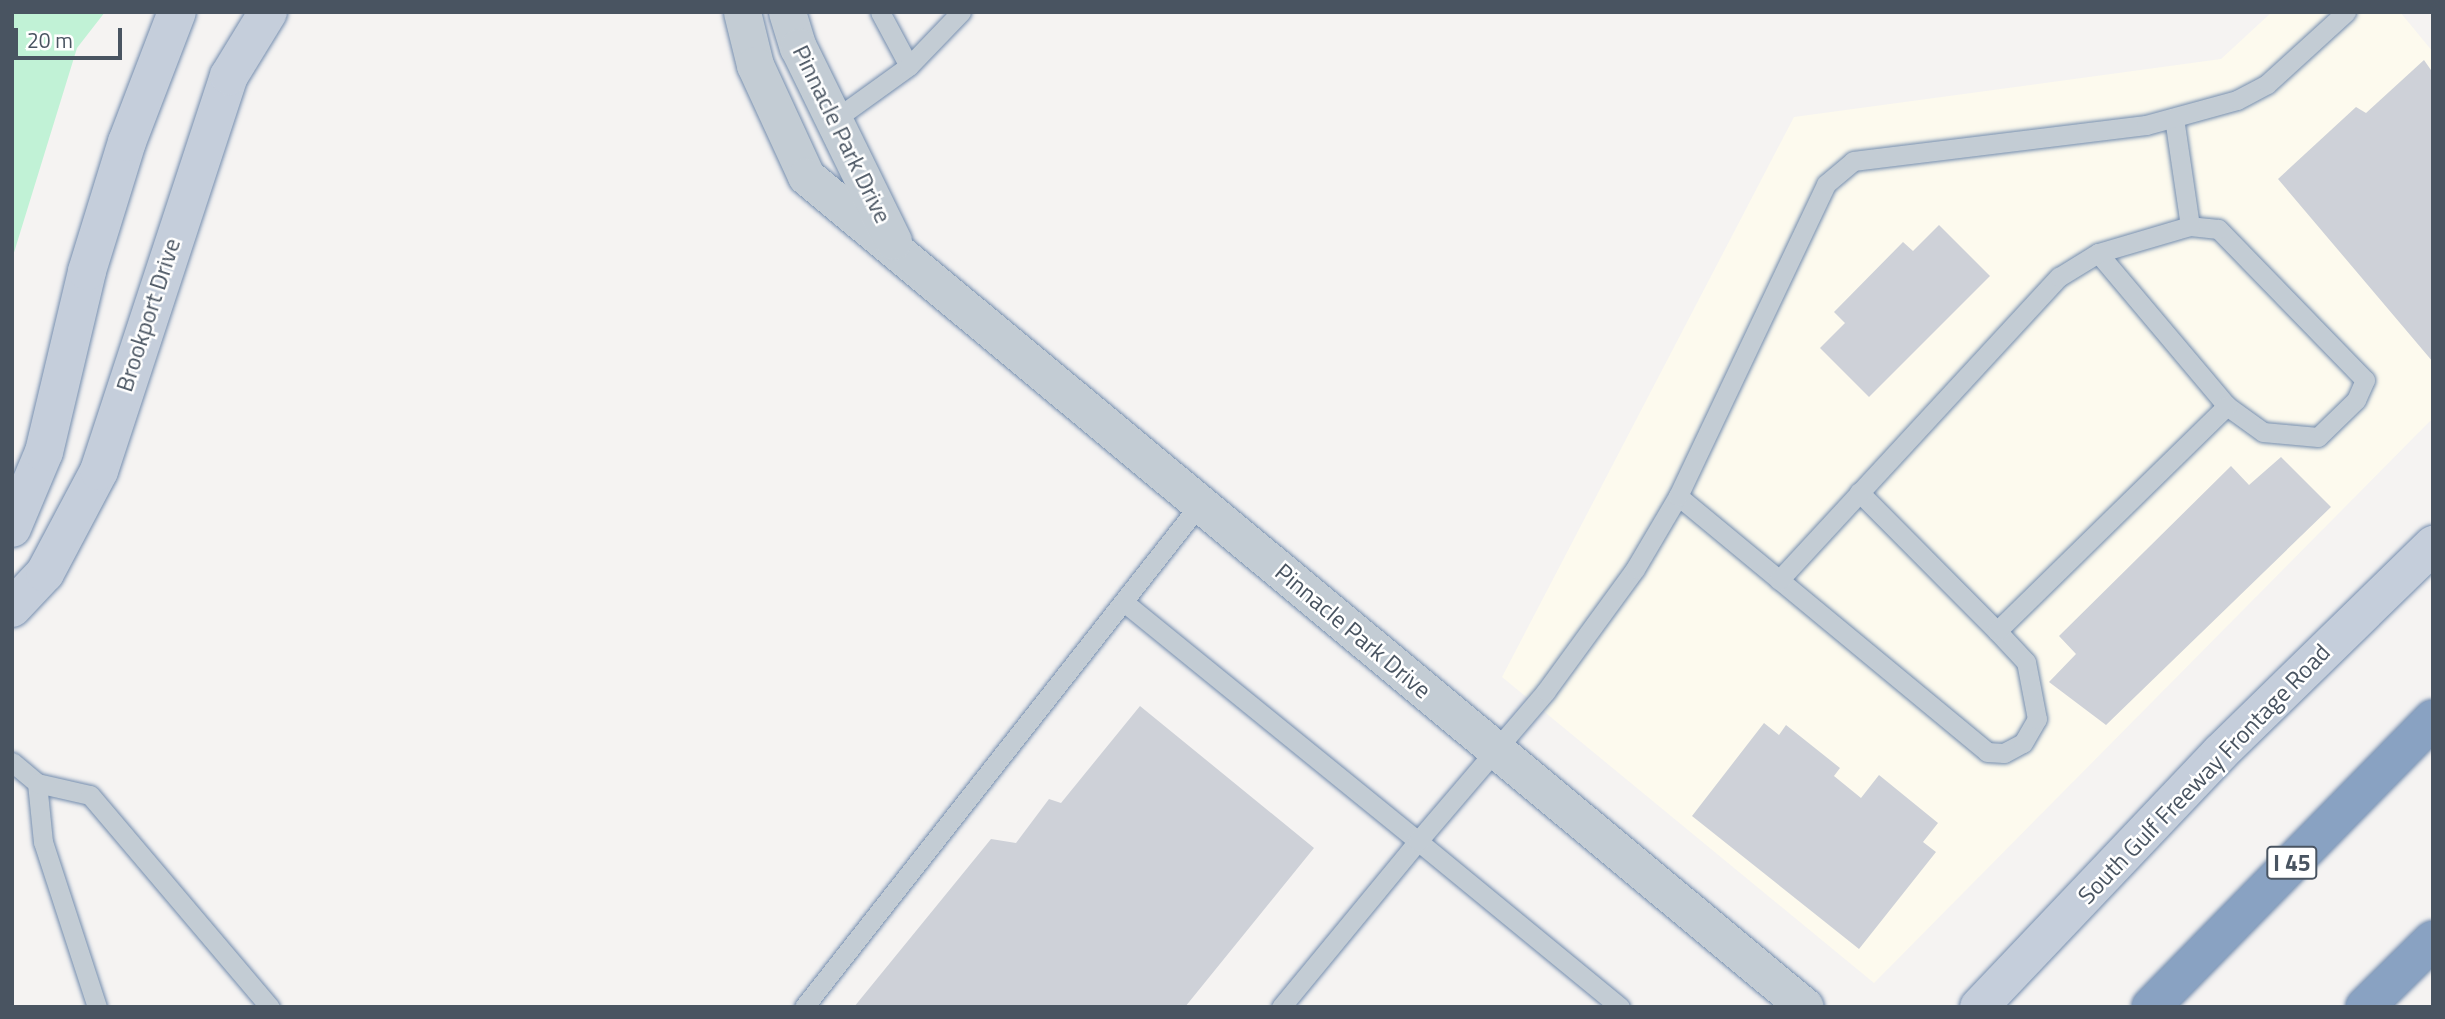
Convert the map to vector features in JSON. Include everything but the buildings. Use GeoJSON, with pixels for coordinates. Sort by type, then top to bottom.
{"type":"FeatureCollection","features":[{"type":"Feature","properties":{"kind":"highway","name":"I 45"},"geometry":{"type":"LineString","coordinates":[[2151,1007],[2433,719]]}},
{"type":"Feature","properties":{"kind":"highway"},"geometry":{"type":"LineString","coordinates":[[2365,1007],[2433,940]]}},
{"type":"Feature","properties":{"kind":"street"},"geometry":{"type":"LineString","coordinates":[[12,528],[44,452],[87,271],[127,142],[177,12]]}},
{"type":"Feature","properties":{"kind":"street","name":"Brookport Drive"},"geometry":{"type":"LineString","coordinates":[[12,608],[45,573],[99,471],[229,76],[268,12]]}},
{"type":"Feature","properties":{"kind":"street","name":"Pinnacle Park Drive"},"geometry":{"type":"LineString","coordinates":[[742,12],[755,65],[806,176],[1805,1007]]}},
{"type":"Feature","properties":{"kind":"street","name":"Pinnacle Park Drive"},"geometry":{"type":"LineString","coordinates":[[787,12],[834,120],[900,255]]}},
{"type":"Feature","properties":{"kind":"street","name":"South Gulf Freeway Frontage Road"},"geometry":{"type":"LineString","coordinates":[[1979,1007],[2220,753],[2433,545]]}},
{"type":"Feature","properties":{"kind":"lane"},"geometry":{"type":"LineString","coordinates":[[880,12],[909,66]]}},
{"type":"Feature","properties":{"kind":"lane"},"geometry":{"type":"LineString","coordinates":[[834,120],[909,66],[961,12]]}},
{"type":"Feature","properties":{"kind":"lane"},"geometry":{"type":"LineString","coordinates":[[1282,1007],[1495,749],[1635,569],[1678,496],[1826,184],[1853,161],[2174,118],[2267,84],[2346,12]]}},
{"type":"Feature","properties":{"kind":"lane"},"geometry":{"type":"LineString","coordinates":[[2174,118],[2190,226]]}},
{"type":"Feature","properties":{"kind":"lane"},"geometry":{"type":"LineString","coordinates":[[1779,580],[2011,323],[2059,277],[2098,253],[2190,226],[2218,229],[2365,380],[2356,400],[2318,437],[2263,432],[2227,406],[2098,253]]}},
{"type":"Feature","properties":{"kind":"lane"},"geometry":{"type":"LineString","coordinates":[[1997,631],[2227,406]]}},
{"type":"Feature","properties":{"kind":"lane"},"geometry":{"type":"LineString","coordinates":[[1678,496],[1987,752],[2004,753],[2023,743],[2037,719],[2026,662],[1859,492]]}},
{"type":"Feature","properties":{"kind":"lane"},"geometry":{"type":"LineString","coordinates":[[804,1007],[1200,504]]}},
{"type":"Feature","properties":{"kind":"lane"},"geometry":{"type":"LineString","coordinates":[[1124,601],[1620,1007]]}},
{"type":"Feature","properties":{"kind":"lane"},"geometry":{"type":"LineString","coordinates":[[12,762],[37,783],[90,795],[266,1005]]}},
{"type":"Feature","properties":{"kind":"lane"},"geometry":{"type":"LineString","coordinates":[[37,783],[43,842],[97,1007]]}},
{"type":"Feature","properties":{"kind":"shaded area"},"geometry":{"type":"Polygon","coordinates":[[[2272,12],[2400,12],[2433,52],[2433,418],[1874,983],[1502,677],[1794,117],[2221,59],[2272,12]]]}},
{"type":"Feature","properties":{"kind":"green space"},"geometry":{"type":"Polygon","coordinates":[[[12,12],[105,12],[77,48],[12,259],[12,12]]]}}]}
